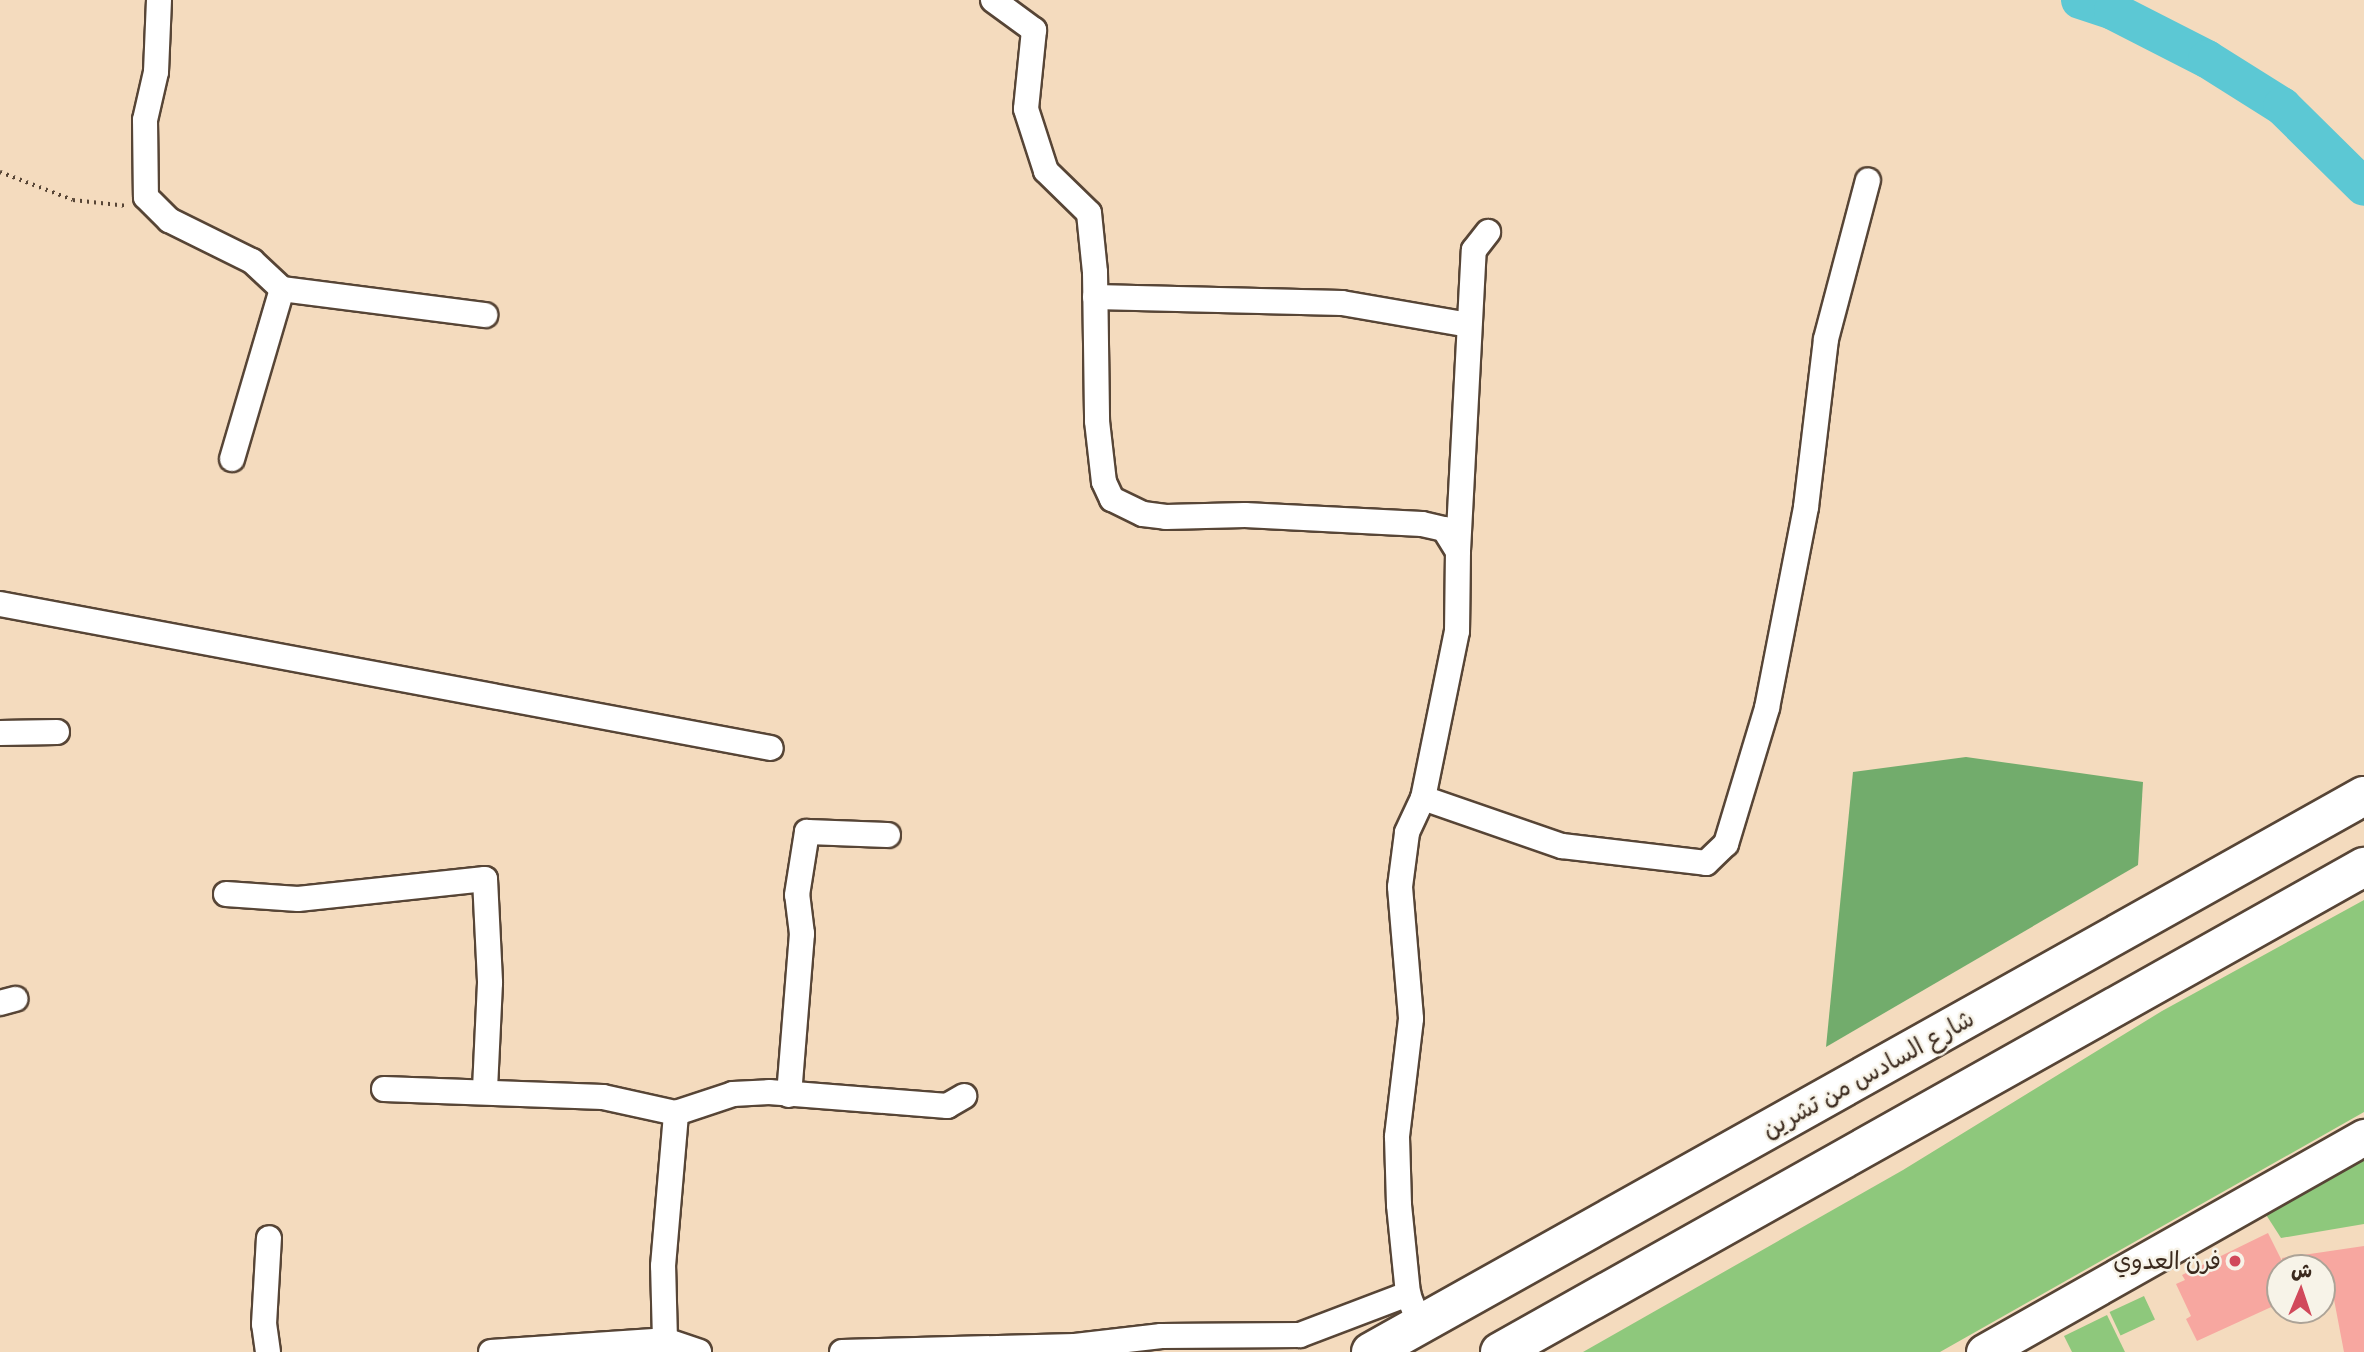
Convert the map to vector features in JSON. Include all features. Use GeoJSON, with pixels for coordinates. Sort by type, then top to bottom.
{"type":"FeatureCollection","features":[{"type":"Feature","properties":{"kind":"highway","name":"شارع السادس من تشرين"},"geometry":{"type":"LineString","coordinates":[[1371,1352],[1414,1310],[2364,796]]}},
{"type":"Feature","properties":{"kind":"highway"},"geometry":{"type":"LineString","coordinates":[[1500,1352],[2364,867]]}},
{"type":"Feature","properties":{"kind":"main road"},"geometry":{"type":"LineString","coordinates":[[1984,1352],[2029,1340],[2364,1137]]}},
{"type":"Feature","properties":{"kind":"street"},"geometry":{"type":"LineString","coordinates":[[159,0],[156,72],[145,120],[146,197],[169,220],[252,261],[282,289],[485,315]]}},
{"type":"Feature","properties":{"kind":"street"},"geometry":{"type":"LineString","coordinates":[[993,0],[1034,30],[1026,109],[1046,171],[1089,213],[1095,297],[1098,433],[1104,482],[1117,503],[1143,514],[1166,517],[1245,515],[1422,524],[1444,529],[1458,551]]}},
{"type":"Feature","properties":{"kind":"street"},"geometry":{"type":"LineString","coordinates":[[1423,797],[1562,846],[1706,863],[1726,844],[1731,816],[1767,708],[1807,507],[1826,340],[1868,180]]}},
{"type":"Feature","properties":{"kind":"street"},"geometry":{"type":"LineString","coordinates":[[842,1352],[1076,1346],[1161,1336],[1300,1335],[1414,1310],[1400,1234],[1397,1138],[1411,1019],[1410,979],[1400,887],[1407,833],[1423,797],[1457,631],[1458,551],[1474,250],[1488,232]]}},
{"type":"Feature","properties":{"kind":"street"},"geometry":{"type":"LineString","coordinates":[[232,459],[282,289]]}},
{"type":"Feature","properties":{"kind":"street"},"geometry":{"type":"LineString","coordinates":[[1095,297],[1342,303],[1469,325]]}},
{"type":"Feature","properties":{"kind":"street"},"geometry":{"type":"LineString","coordinates":[[0,604],[771,748]]}},
{"type":"Feature","properties":{"kind":"street"},"geometry":{"type":"LineString","coordinates":[[0,733],[57,732]]}},
{"type":"Feature","properties":{"kind":"street"},"geometry":{"type":"LineString","coordinates":[[789,1095],[802,934],[797,895],[807,832],[888,835]]}},
{"type":"Feature","properties":{"kind":"street"},"geometry":{"type":"LineString","coordinates":[[226,894],[298,899],[485,880],[490,983],[485,1090]]}},
{"type":"Feature","properties":{"kind":"street"},"geometry":{"type":"LineString","coordinates":[[384,1089],[451,1093],[485,1090],[603,1097],[676,1113],[733,1094],[789,1095],[947,1106],[964,1096]]}},
{"type":"Feature","properties":{"kind":"street"},"geometry":{"type":"LineString","coordinates":[[665,1340],[663,1266],[676,1113]]}},
{"type":"Feature","properties":{"kind":"street"},"geometry":{"type":"LineString","coordinates":[[262,1351],[269,1238]]}},
{"type":"Feature","properties":{"kind":"street"},"geometry":{"type":"LineString","coordinates":[[491,1352],[665,1340],[699,1352]]}},
{"type":"Feature","properties":{"kind":"path"},"geometry":{"type":"LineString","coordinates":[[0,172],[73,200],[107,206],[125,207],[146,197]]}},
{"type":"Feature","properties":{"kind":"green space"},"geometry":{"type":"Polygon","coordinates":[[[1966,757],[2143,782],[2138,865],[1826,1047],[1853,772],[1966,757]]]}},
{"type":"Feature","properties":{"kind":"green space"},"geometry":{"type":"Polygon","coordinates":[[[2364,900],[2364,1112],[1940,1352],[1583,1352],[1903,1170],[2162,1011],[2364,900]]]}},
{"type":"Feature","properties":{"kind":"green space"},"geometry":{"type":"Polygon","coordinates":[[[2364,1153],[2364,1224],[2281,1238],[2263,1210],[2364,1153]]]}},
{"type":"Feature","properties":{"kind":"green space"},"geometry":{"type":"Polygon","coordinates":[[[2144,1296],[2155,1320],[2121,1336],[2110,1312],[2144,1296]]]}},
{"type":"Feature","properties":{"kind":"green space"},"geometry":{"type":"Polygon","coordinates":[[[2107,1315],[2125,1352],[2072,1352],[2064,1336],[2107,1315]]]}},
{"type":"Feature","properties":{"kind":"building"},"geometry":{"type":"Polygon","coordinates":[[[2268,1233],[2278,1254],[2266,1254],[2266,1309],[2197,1341],[2186,1319],[2191,1316],[2176,1284],[2185,1280],[2182,1275],[2268,1233]]]}},
{"type":"Feature","properties":{"kind":"building"},"geometry":{"type":"Polygon","coordinates":[[[2364,1246],[2364,1352],[2344,1352],[2336,1310],[2336,1254],[2309,1254],[2364,1246]]]}},
{"type":"Feature","properties":{"kind":"waterway"},"geometry":{"type":"LineString","coordinates":[[2080,0],[2113,11],[2207,59],[2282,106],[2364,187]]}},
{"type":"Feature","properties":{"kind":"place","name":"فرن العدوي"},"geometry":{"type":"Point","coordinates":[2235,1261]}}]}
